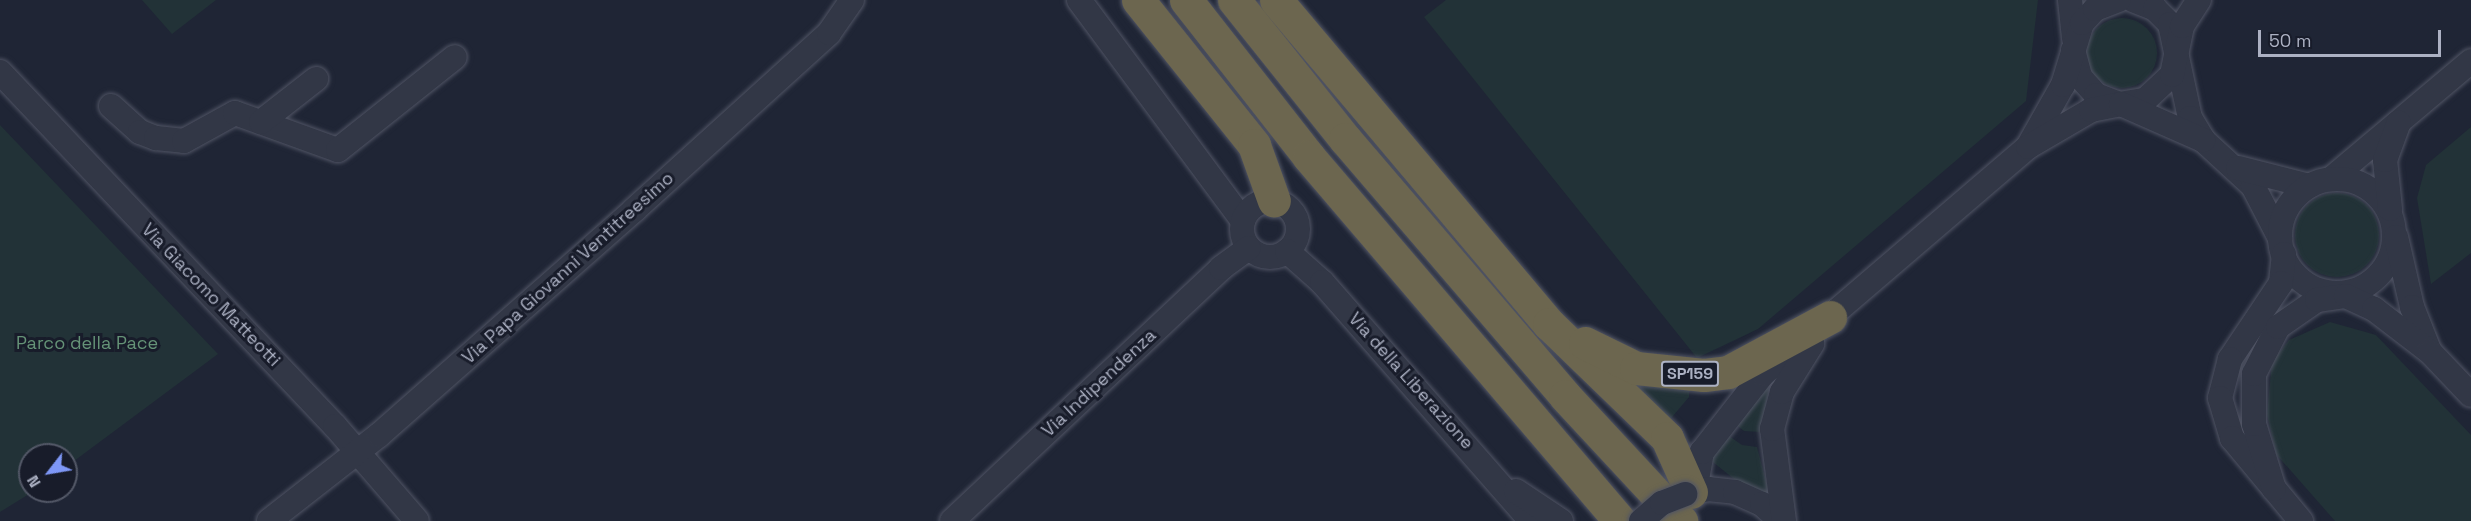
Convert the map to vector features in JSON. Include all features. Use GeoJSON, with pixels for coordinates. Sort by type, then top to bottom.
{"type":"FeatureCollection","features":[{"type":"Feature","properties":{"kind":"highway"},"geometry":{"type":"LineString","coordinates":[[1138,0],[1254,145],[1269,201]]}},
{"type":"Feature","properties":{"kind":"highway"},"geometry":{"type":"LineString","coordinates":[[1186,0],[1309,157],[1620,521]]}},
{"type":"Feature","properties":{"kind":"highway"},"geometry":{"type":"LineString","coordinates":[[1234,0],[1345,139],[1557,387],[1688,499]]}},
{"type":"Feature","properties":{"kind":"highway"},"geometry":{"type":"LineString","coordinates":[[1276,0],[1549,324],[1667,438],[1688,499]]}},
{"type":"Feature","properties":{"kind":"highway","name":"SP159"},"geometry":{"type":"LineString","coordinates":[[1549,324],[1622,364],[1704,375],[1728,372],[1830,317]]}},
{"type":"Feature","properties":{"kind":"street","name":"Via Papa Giovanni Ventitreesimo"},"geometry":{"type":"LineString","coordinates":[[269,521],[358,451],[830,33],[852,0]]}},
{"type":"Feature","properties":{"kind":"street","name":"Via della Liberazione"},"geometry":{"type":"LineString","coordinates":[[1079,0],[1194,150],[1243,221],[1249,248]]}},
{"type":"Feature","properties":{"kind":"street"},"geometry":{"type":"LineString","coordinates":[[2070,0],[2078,73],[2089,89],[2203,140],[2238,168],[2268,209],[2292,270],[2312,286],[2351,291],[2371,282],[2385,267],[2393,247],[2393,223],[2370,189],[2349,180],[2320,183],[2238,168]]}},
{"type":"Feature","properties":{"kind":"street","name":"SP159"},"geometry":{"type":"LineString","coordinates":[[2028,147],[2063,85],[2074,46],[2088,15],[2132,0],[2166,20],[2177,53]]}},
{"type":"Feature","properties":{"kind":"street","name":"SP159"},"geometry":{"type":"LineString","coordinates":[[1688,499],[1702,452],[1710,437],[1763,374],[2028,147],[2091,110],[2144,101],[2161,90],[2173,72],[2182,26],[2199,0]]}},
{"type":"Feature","properties":{"kind":"street"},"geometry":{"type":"LineString","coordinates":[[2177,53],[2183,102],[2203,140]]}},
{"type":"Feature","properties":{"kind":"street"},"geometry":{"type":"LineString","coordinates":[[111,106],[140,132],[156,138],[184,141],[235,113],[338,150],[455,57]]}},
{"type":"Feature","properties":{"kind":"street"},"geometry":{"type":"LineString","coordinates":[[2301,521],[2232,438],[2220,398],[2230,359],[2279,288],[2286,210],[2471,61]]}},
{"type":"Feature","properties":{"kind":"street","name":"Via Giacomo Matteotti"},"geometry":{"type":"LineString","coordinates":[[0,72],[358,451],[417,521]]}},
{"type":"Feature","properties":{"kind":"street"},"geometry":{"type":"LineString","coordinates":[[261,122],[316,79]]}},
{"type":"Feature","properties":{"kind":"street"},"geometry":{"type":"LineString","coordinates":[[2402,117],[2385,160],[2393,223],[2412,307],[2430,352]]}},
{"type":"Feature","properties":{"kind":"street","name":"Via della Liberazione"},"geometry":{"type":"LineString","coordinates":[[1194,150],[1269,201],[1293,213],[1292,242],[1322,282],[1500,480],[1531,521]]}},
{"type":"Feature","properties":{"kind":"street"},"geometry":{"type":"LineString","coordinates":[[1243,221],[1251,208],[1269,201]]}},
{"type":"Feature","properties":{"kind":"street"},"geometry":{"type":"LineString","coordinates":[[1249,248],[1263,256],[1292,242]]}},
{"type":"Feature","properties":{"kind":"street","name":"Via Indipendenza"},"geometry":{"type":"LineString","coordinates":[[952,521],[1221,268],[1249,248]]}},
{"type":"Feature","properties":{"kind":"street"},"geometry":{"type":"LineString","coordinates":[[2274,489],[2263,463],[2252,414],[2257,366],[2286,318],[2317,300],[2338,297],[2374,309],[2430,352],[2471,395]]}},
{"type":"Feature","properties":{"kind":"street","name":"SP159"},"geometry":{"type":"LineString","coordinates":[[1782,521],[1771,441],[1774,418],[1794,368],[1830,317]]}},
{"type":"Feature","properties":{"kind":"street","name":"Via della Liberazione"},"geometry":{"type":"LineString","coordinates":[[1500,480],[1562,521]]}},
{"type":"Feature","properties":{"kind":"street"},"geometry":{"type":"LineString","coordinates":[[1641,521],[1662,503],[1721,490],[1749,497],[1782,521]]}},
{"type":"Feature","properties":{"kind":"green space"},"geometry":{"type":"Polygon","coordinates":[[[142,0],[216,0],[172,34],[142,0]]]}},
{"type":"Feature","properties":{"kind":"green space"},"geometry":{"type":"Polygon","coordinates":[[[1446,0],[2038,0],[2026,101],[1758,329],[1697,358],[1424,17],[1446,0]]]}},
{"type":"Feature","properties":{"kind":"green space"},"geometry":{"type":"Polygon","coordinates":[[[2122,18],[2135,21],[2147,28],[2154,40],[2157,53],[2154,66],[2147,78],[2135,85],[2122,88],[2109,85],[2097,78],[2090,66],[2087,53],[2090,40],[2097,28],[2109,21],[2122,18]]]}},
{"type":"Feature","properties":{"kind":"green space","name":"Parco della Pace"},"geometry":{"type":"Polygon","coordinates":[[[0,125],[218,354],[78,458],[78,443],[18,443],[18,501],[0,512],[0,125]]]}},
{"type":"Feature","properties":{"kind":"green space"},"geometry":{"type":"Polygon","coordinates":[[[2471,127],[2471,253],[2431,284],[2417,198],[2426,165],[2471,127]]]}},
{"type":"Feature","properties":{"kind":"green space"},"geometry":{"type":"Polygon","coordinates":[[[2329,193],[2345,193],[2361,200],[2372,211],[2379,227],[2376,251],[2367,265],[2345,277],[2329,277],[2313,270],[2302,259],[2295,243],[2295,227],[2302,211],[2313,200],[2329,193]]]}},
{"type":"Feature","properties":{"kind":"green space"},"geometry":{"type":"Polygon","coordinates":[[[2330,322],[2376,335],[2471,435],[2471,521],[2335,521],[2276,454],[2267,414],[2272,362],[2289,340],[2330,322]]]}},
{"type":"Feature","properties":{"kind":"green space"},"geometry":{"type":"Polygon","coordinates":[[[1630,380],[1689,390],[1689,397],[1667,423],[1630,380]]]}},
{"type":"Feature","properties":{"kind":"green space"},"geometry":{"type":"Polygon","coordinates":[[[1765,386],[1769,389],[1760,432],[1744,431],[1734,423],[1765,386]]]}},
{"type":"Feature","properties":{"kind":"green space"},"geometry":{"type":"Polygon","coordinates":[[[1726,434],[1742,445],[1757,447],[1770,496],[1734,479],[1708,458],[1726,434]]]}}]}
